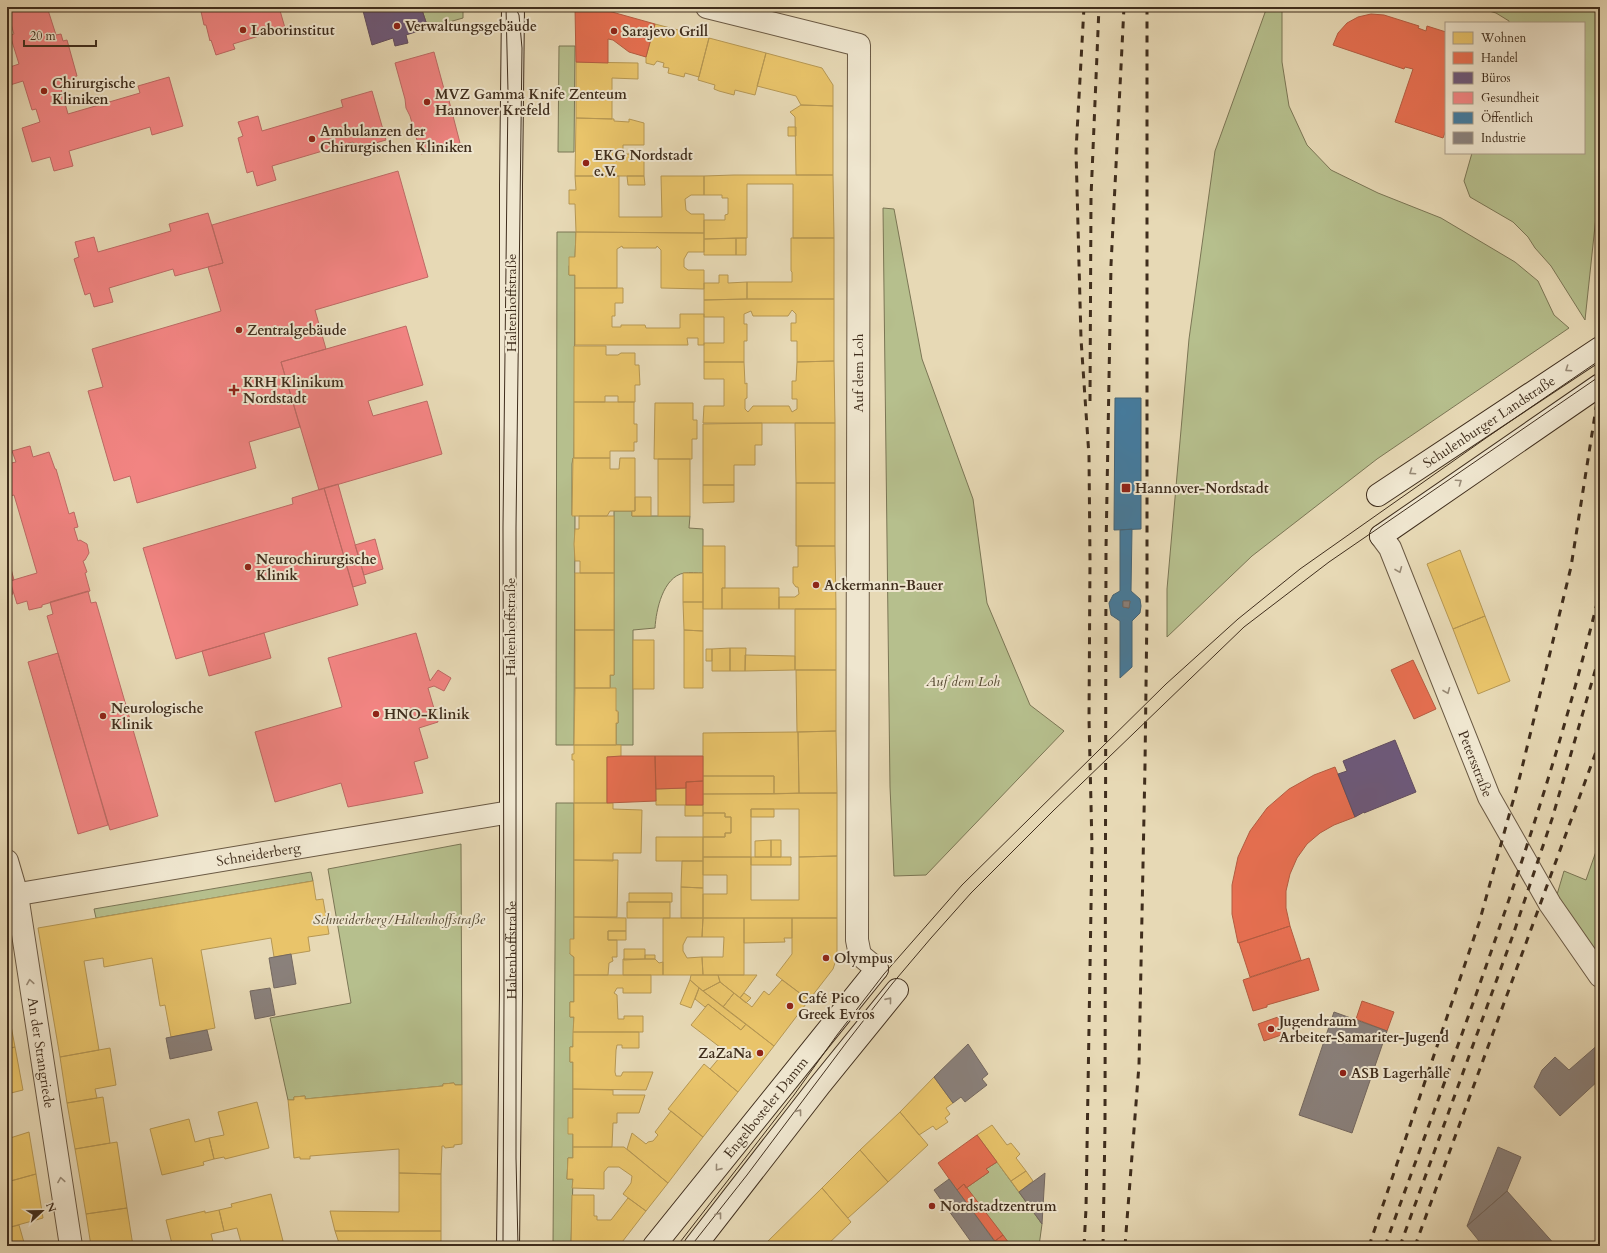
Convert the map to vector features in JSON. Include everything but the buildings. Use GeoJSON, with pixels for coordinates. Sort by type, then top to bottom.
{"type":"FeatureCollection","features":[{"type":"Feature","properties":{"kind":"street","name":"Haltenhoffstraße"},"geometry":{"type":"LineString","coordinates":[[508,1246],[511,994],[511,185],[513,7]]}},
{"type":"Feature","properties":{"kind":"street","name":"Auf dem Loh"},"geometry":{"type":"LineString","coordinates":[[707,7],[859,45],[857,940],[860,954],[877,969]]}},
{"type":"Feature","properties":{"kind":"street","name":"Schulenburger Landstraße"},"geometry":{"type":"LineString","coordinates":[[1378,495],[1600,348]]}},
{"type":"Feature","properties":{"kind":"street","name":"Petersstraße"},"geometry":{"type":"LineString","coordinates":[[1600,385],[1381,536],[1390,548],[1489,797],[1550,904],[1600,976]]}},
{"type":"Feature","properties":{"kind":"street","name":"Schneiderberg"},"geometry":{"type":"LineString","coordinates":[[12,896],[510,812]]}},
{"type":"Feature","properties":{"kind":"street","name":"An der Strangriede"},"geometry":{"type":"LineString","coordinates":[[7,861],[71,1246]]}},
{"type":"Feature","properties":{"kind":"street","name":"Engelbosteler Damm"},"geometry":{"type":"LineString","coordinates":[[654,1246],[877,969]]}},
{"type":"Feature","properties":{"kind":"street","name":"Engelbosteler Damm"},"geometry":{"type":"LineString","coordinates":[[695,1246],[820,1085],[897,990]]}},
{"type":"Feature","properties":{"kind":"green space"},"geometry":{"type":"Polygon","coordinates":[[[421,7],[463,7],[463,18],[428,28],[421,7]]]}},
{"type":"Feature","properties":{"kind":"green space"},"geometry":{"type":"Polygon","coordinates":[[[1267,7],[1282,7],[1282,62],[1289,106],[1307,145],[1331,170],[1378,193],[1441,218],[1515,262],[1538,281],[1554,315],[1569,328],[1377,459],[1252,556],[1167,637],[1167,589],[1189,339],[1215,151],[1267,7]]]}},
{"type":"Feature","properties":{"kind":"green space"},"geometry":{"type":"Polygon","coordinates":[[[1475,7],[1600,7],[1600,179],[1585,320],[1551,266],[1535,248],[1528,237],[1513,222],[1470,197],[1464,181],[1472,154],[1585,154],[1585,22],[1509,22],[1496,13],[1475,7]]]}},
{"type":"Feature","properties":{"kind":"green space"},"geometry":{"type":"Polygon","coordinates":[[[559,46],[575,46],[574,152],[558,152],[559,46]]]}},
{"type":"Feature","properties":{"kind":"green space","name":"Auf dem Loh"},"geometry":{"type":"Polygon","coordinates":[[[883,208],[894,209],[922,359],[973,499],[987,603],[1030,705],[1064,731],[926,875],[894,876],[890,787],[883,208]]]}},
{"type":"Feature","properties":{"kind":"green space"},"geometry":{"type":"Polygon","coordinates":[[[557,232],[576,232],[575,257],[569,266],[569,275],[575,275],[574,458],[572,464],[572,515],[575,516],[574,745],[556,745],[557,232]]]}},
{"type":"Feature","properties":{"kind":"green space"},"geometry":{"type":"Polygon","coordinates":[[[614,511],[632,511],[632,516],[690,516],[689,528],[703,529],[703,573],[684,573],[677,576],[666,587],[662,595],[657,612],[655,628],[633,630],[633,745],[616,745],[616,723],[618,723],[618,712],[616,711],[610,688],[610,675],[614,675],[614,511]]]}},
{"type":"Feature","properties":{"kind":"green space"},"geometry":{"type":"Polygon","coordinates":[[[556,803],[574,803],[574,939],[570,954],[574,957],[574,1002],[570,1002],[570,1017],[574,1017],[573,1047],[570,1047],[570,1062],[573,1062],[573,1158],[568,1158],[567,1179],[573,1179],[571,1246],[553,1246],[556,803]]]}},
{"type":"Feature","properties":{"kind":"green space"},"geometry":{"type":"Polygon","coordinates":[[[1600,840],[1600,976],[1553,908],[1564,871],[1586,880],[1600,840]]]}},
{"type":"Feature","properties":{"kind":"green space","name":"Schneiderberg/Haltenhoffstraße"},"geometry":{"type":"Polygon","coordinates":[[[461,844],[462,1085],[455,1085],[454,1083],[443,1084],[443,1086],[305,1099],[305,1096],[294,1097],[294,1100],[288,1100],[270,1018],[351,1003],[328,869],[461,844]]]}},
{"type":"Feature","properties":{"kind":"green space"},"geometry":{"type":"Polygon","coordinates":[[[311,872],[313,881],[96,918],[94,909],[311,872]]]}},
{"type":"Feature","properties":{"kind":"green space"},"geometry":{"type":"Polygon","coordinates":[[[997,1162],[1042,1224],[1039,1246],[1011,1246],[966,1188],[989,1172],[986,1169],[997,1162]]]}},
{"type":"Feature","properties":{"kind":"tram line"},"geometry":{"type":"LineString","coordinates":[[503,1246],[503,527],[508,92],[506,7]]}},
{"type":"Feature","properties":{"kind":"tram line"},"geometry":{"type":"LineString","coordinates":[[515,7],[519,15],[522,48],[516,528],[516,1158],[518,1246]]}},
{"type":"Feature","properties":{"kind":"tram line"},"geometry":{"type":"LineString","coordinates":[[677,1246],[794,1095],[837,1035],[884,974],[962,885],[1166,684],[1238,619],[1300,569],[1600,360]]}},
{"type":"Feature","properties":{"kind":"tram line"},"geometry":{"type":"LineString","coordinates":[[691,1246],[747,1175],[892,984],[971,893],[1054,810],[1244,627],[1329,562],[1600,376]]}},
{"type":"Feature","properties":{"kind":"railway"},"geometry":{"type":"LineString","coordinates":[[1084,7],[1076,151],[1081,339],[1089,456],[1089,719],[1092,847],[1086,1209],[1084,1246]]}},
{"type":"Feature","properties":{"kind":"railway"},"geometry":{"type":"LineString","coordinates":[[1090,401],[1091,197],[1099,7]]}},
{"type":"Feature","properties":{"kind":"railway"},"geometry":{"type":"LineString","coordinates":[[1103,1246],[1105,1126],[1106,549],[1111,265],[1124,7]]}},
{"type":"Feature","properties":{"kind":"railway"},"geometry":{"type":"LineString","coordinates":[[1125,1246],[1139,1065],[1145,765],[1147,609],[1147,7]]}},
{"type":"Feature","properties":{"kind":"railway"},"geometry":{"type":"LineString","coordinates":[[1369,1246],[1479,923],[1520,776],[1571,567],[1600,383]]}},
{"type":"Feature","properties":{"kind":"railway"},"geometry":{"type":"LineString","coordinates":[[1385,1246],[1502,922],[1529,840],[1555,757],[1600,591]]}},
{"type":"Feature","properties":{"kind":"railway"},"geometry":{"type":"LineString","coordinates":[[1400,1246],[1513,935],[1552,819],[1600,654]]}},
{"type":"Feature","properties":{"kind":"railway"},"geometry":{"type":"LineString","coordinates":[[1415,1246],[1600,741]]}},
{"type":"Feature","properties":{"kind":"place","name":"Verwaltungsgebäude"},"geometry":{"type":"Point","coordinates":[397,26]}},
{"type":"Feature","properties":{"kind":"place","name":"Laborinstitut"},"geometry":{"type":"Point","coordinates":[243,30]}},
{"type":"Feature","properties":{"kind":"place","name":"Sarajevo Grill"},"geometry":{"type":"Point","coordinates":[614,31]}},
{"type":"Feature","properties":{"kind":"place","name":"Chirurgische Kliniken"},"geometry":{"type":"Point","coordinates":[44,91]}},
{"type":"Feature","properties":{"kind":"place","name":"MVZ Gamma Knife Zenteum Hannover Krefeld"},"geometry":{"type":"Point","coordinates":[427,102]}},
{"type":"Feature","properties":{"kind":"place","name":"Ambulanzen der Chirurgischen Kliniken"},"geometry":{"type":"Point","coordinates":[312,139]}},
{"type":"Feature","properties":{"kind":"place","name":"EKG Nordstadt e.V."},"geometry":{"type":"Point","coordinates":[586,163]}},
{"type":"Feature","properties":{"kind":"place","name":"Zentralgebäude"},"geometry":{"type":"Point","coordinates":[239,330]}},
{"type":"Feature","properties":{"kind":"place","name":"KRH Klinikum Nordstadt"},"geometry":{"type":"Point","coordinates":[234,390]}},
{"type":"Feature","properties":{"kind":"place","name":"Hannover-Nordstadt"},"geometry":{"type":"Point","coordinates":[1126,488]}},
{"type":"Feature","properties":{"kind":"place","name":"Neurochirurgische Klinik"},"geometry":{"type":"Point","coordinates":[248,567]}},
{"type":"Feature","properties":{"kind":"place","name":"Ackermann-Bauer"},"geometry":{"type":"Point","coordinates":[816,585]}},
{"type":"Feature","properties":{"kind":"place","name":"HNO-Klinik"},"geometry":{"type":"Point","coordinates":[376,714]}},
{"type":"Feature","properties":{"kind":"place","name":"Neurologische Klinik"},"geometry":{"type":"Point","coordinates":[103,716]}},
{"type":"Feature","properties":{"kind":"place","name":"Olympus"},"geometry":{"type":"Point","coordinates":[826,958]}},
{"type":"Feature","properties":{"kind":"place","name":"Café Pico Greek Evros"},"geometry":{"type":"Point","coordinates":[790,1006]}},
{"type":"Feature","properties":{"kind":"place","name":"Jugendraum Arbeiter-Samariter-Jugend"},"geometry":{"type":"Point","coordinates":[1271,1029]}},
{"type":"Feature","properties":{"kind":"place","name":"ZaZaNa"},"geometry":{"type":"Point","coordinates":[760,1053]}},
{"type":"Feature","properties":{"kind":"place","name":"ASB Lagerhalle"},"geometry":{"type":"Point","coordinates":[1343,1073]}},
{"type":"Feature","properties":{"kind":"place","name":"Nordstadtzentrum"},"geometry":{"type":"Point","coordinates":[932,1206]}}]}
